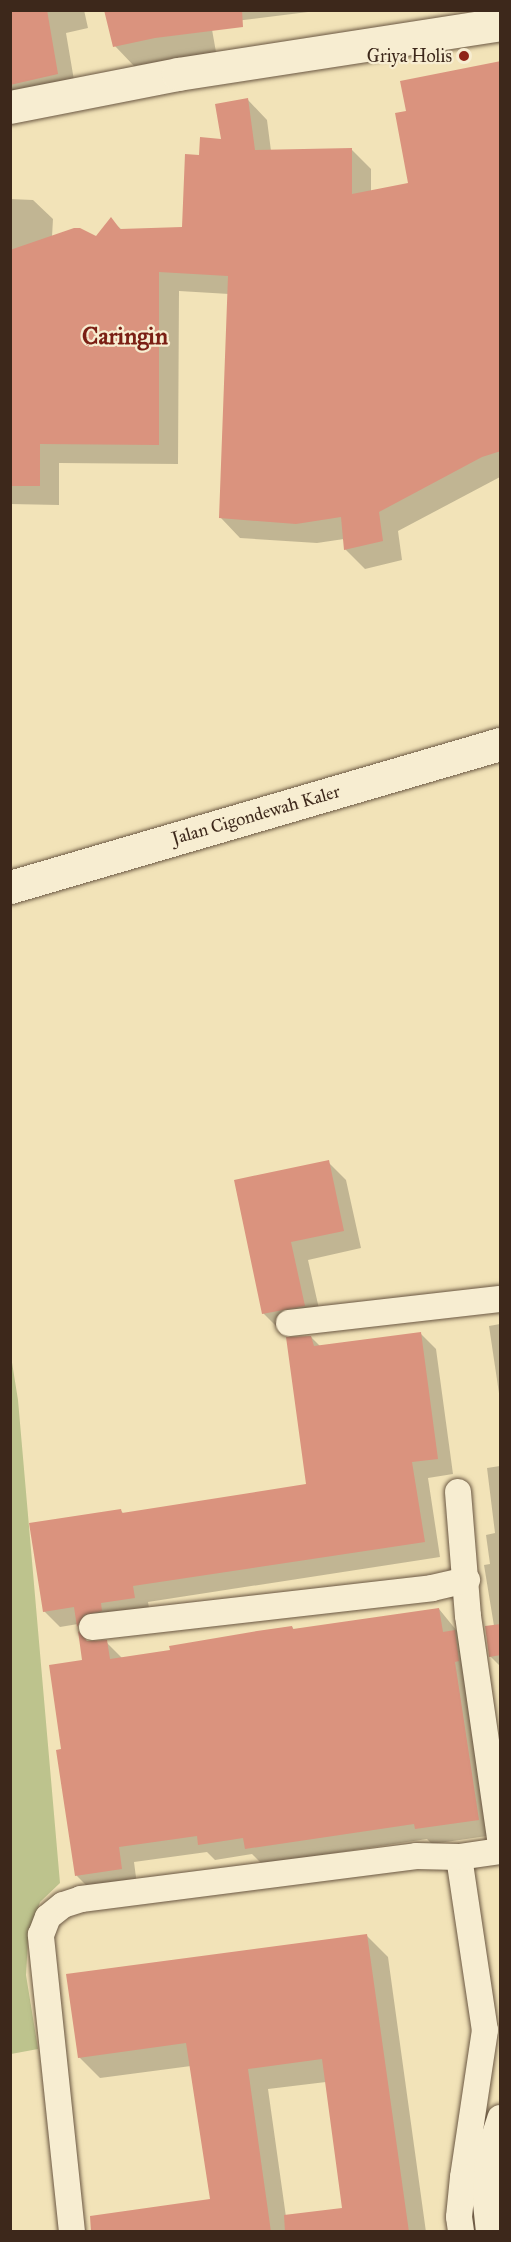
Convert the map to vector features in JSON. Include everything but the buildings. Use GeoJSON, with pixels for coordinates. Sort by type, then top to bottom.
{"type":"FeatureCollection","features":[{"type":"Feature","properties":{"kind":"main road"},"geometry":{"type":"LineString","coordinates":[[10,107],[178,74],[501,24]]}},
{"type":"Feature","properties":{"kind":"main road","name":"Jalan Cigondewah Kaler"},"geometry":{"type":"LineString","coordinates":[[10,887],[501,744]]}},
{"type":"Feature","properties":{"kind":"street"},"geometry":{"type":"LineString","coordinates":[[289,1323],[501,1299]]}},
{"type":"Feature","properties":{"kind":"street"},"geometry":{"type":"LineString","coordinates":[[458,1492],[467,1580],[468,1616],[501,1839]]}},
{"type":"Feature","properties":{"kind":"street"},"geometry":{"type":"LineString","coordinates":[[92,1627],[432,1588],[467,1580]]}},
{"type":"Feature","properties":{"kind":"street"},"geometry":{"type":"LineString","coordinates":[[72,2232],[41,1935],[48,1917],[63,1905],[101,1896],[416,1856],[459,1857],[501,1851]]}},
{"type":"Feature","properties":{"kind":"street"},"geometry":{"type":"LineString","coordinates":[[459,1857],[485,2030],[463,2177],[459,2217],[461,2232]]}},
{"type":"Feature","properties":{"kind":"street"},"geometry":{"type":"LineString","coordinates":[[489,2232],[493,2201],[488,2156],[501,2118]]}},
{"type":"Feature","properties":{"kind":"green space"},"geometry":{"type":"Polygon","coordinates":[[[10,1350],[18,1400],[60,1883],[40,1902],[28,1940],[26,1975],[38,2049],[11,2054],[10,1350]]]}},
{"type":"Feature","properties":{"kind":"place","name":"Griya Holis"},"geometry":{"type":"Point","coordinates":[464,56]}},
{"type":"Feature","properties":{"kind":"district","name":"Caringin"},"geometry":{"type":"Point","coordinates":[125,337]}}]}
